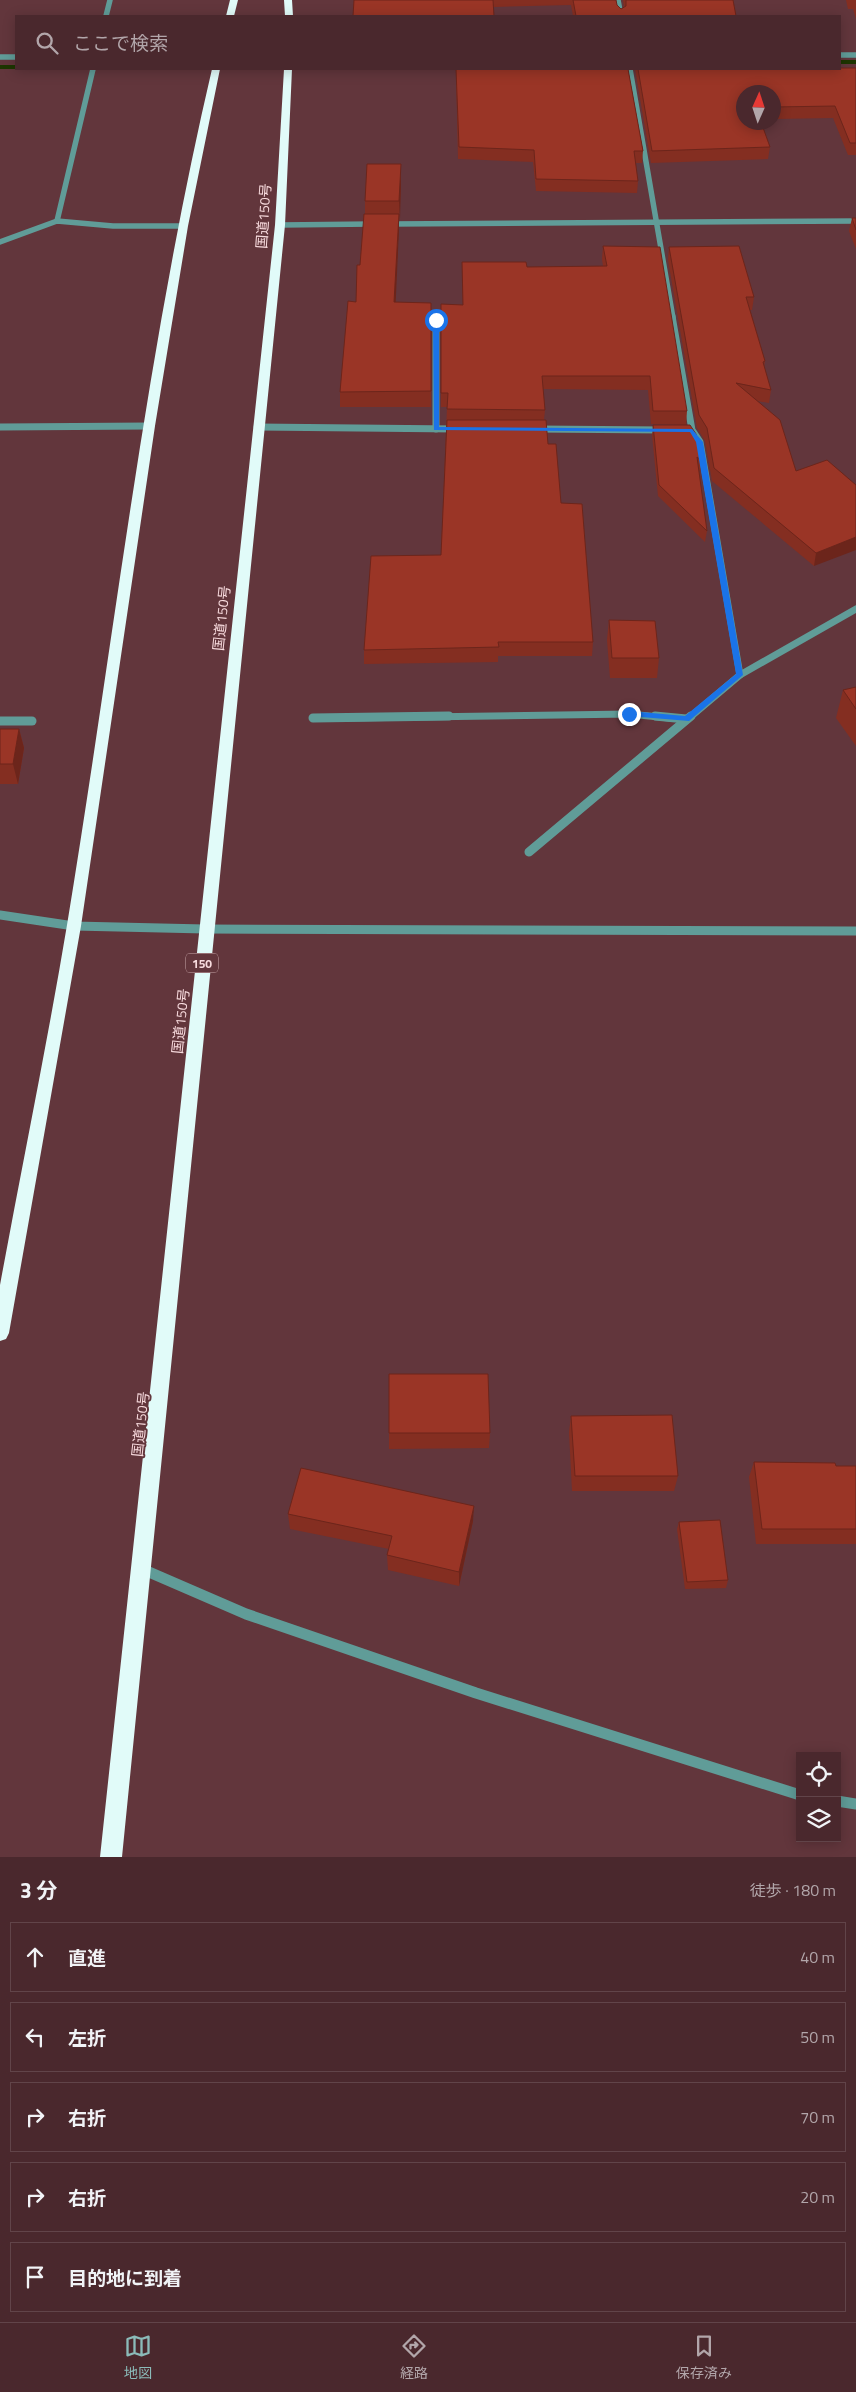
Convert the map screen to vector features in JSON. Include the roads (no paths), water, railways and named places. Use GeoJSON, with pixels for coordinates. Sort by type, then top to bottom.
{"type":"FeatureCollection","features":[{"type":"Feature","properties":{"kind":"highway"},"geometry":{"type":"LineString","coordinates":[[230,15],[234,0]]}},
{"type":"Feature","properties":{"kind":"highway"},"geometry":{"type":"LineString","coordinates":[[288,0],[289,15]]}},
{"type":"Feature","properties":{"kind":"highway"},"geometry":{"type":"LineString","coordinates":[[0,1332],[74,926],[149,426],[183,226],[216,70]]}},
{"type":"Feature","properties":{"kind":"highway","name":"国道150号"},"geometry":{"type":"LineString","coordinates":[[111,1857],[142,1569],[205,929],[280,225],[288,70]]}},
{"type":"Feature","properties":{"kind":"street"},"geometry":{"type":"LineString","coordinates":[[106,15],[110,0]]}},
{"type":"Feature","properties":{"kind":"street"},"geometry":{"type":"LineString","coordinates":[[618,0],[621,15]]}},
{"type":"Feature","properties":{"kind":"street"},"geometry":{"type":"LineString","coordinates":[[841,55],[856,55]]}},
{"type":"Feature","properties":{"kind":"street"},"geometry":{"type":"LineString","coordinates":[[0,57],[15,57]]}},
{"type":"Feature","properties":{"kind":"street"},"geometry":{"type":"LineString","coordinates":[[57,221],[93,70]]}},
{"type":"Feature","properties":{"kind":"street"},"geometry":{"type":"LineString","coordinates":[[630,70],[692,430],[700,442],[740,675]]}},
{"type":"Feature","properties":{"kind":"street"},"geometry":{"type":"LineString","coordinates":[[0,242],[57,221],[113,226],[183,226]]}},
{"type":"Feature","properties":{"kind":"street"},"geometry":{"type":"LineString","coordinates":[[280,225],[856,221]]}},
{"type":"Feature","properties":{"kind":"street"},"geometry":{"type":"LineString","coordinates":[[436,320],[436,429]]}},
{"type":"Feature","properties":{"kind":"street"},"geometry":{"type":"LineString","coordinates":[[0,427],[149,426]]}},
{"type":"Feature","properties":{"kind":"street"},"geometry":{"type":"LineString","coordinates":[[257,427],[466,429]]}},
{"type":"Feature","properties":{"kind":"street"},"geometry":{"type":"LineString","coordinates":[[524,429],[672,430]]}},
{"type":"Feature","properties":{"kind":"street"},"geometry":{"type":"LineString","coordinates":[[682,430],[692,430]]}},
{"type":"Feature","properties":{"kind":"street"},"geometry":{"type":"LineString","coordinates":[[529,852],[740,675],[856,609]]}},
{"type":"Feature","properties":{"kind":"street"},"geometry":{"type":"LineString","coordinates":[[313,718],[629,714],[686,719]]}},
{"type":"Feature","properties":{"kind":"street"},"geometry":{"type":"LineString","coordinates":[[0,721],[32,721]]}},
{"type":"Feature","properties":{"kind":"street"},"geometry":{"type":"LineString","coordinates":[[0,915],[74,926],[205,929],[856,931]]}},
{"type":"Feature","properties":{"kind":"street"},"geometry":{"type":"LineString","coordinates":[[142,1569],[246,1614],[448,1684],[796,1794]]}},
{"type":"Feature","properties":{"kind":"street"},"geometry":{"type":"LineString","coordinates":[[841,1802],[856,1804]]}},
{"type":"Feature","properties":{"kind":"waterway"},"geometry":{"type":"LineString","coordinates":[[841,62],[856,62]]}},
{"type":"Feature","properties":{"kind":"waterway"},"geometry":{"type":"LineString","coordinates":[[0,67],[15,67]]}}]}
